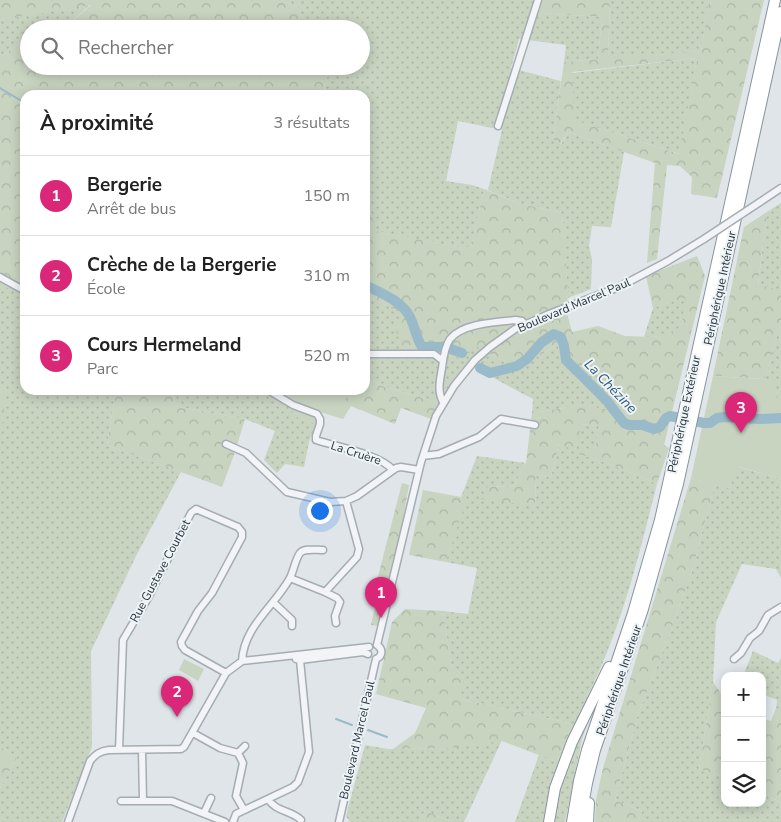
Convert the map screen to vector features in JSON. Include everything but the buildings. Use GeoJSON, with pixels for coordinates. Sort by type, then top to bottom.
{"type":"FeatureCollection","features":[{"type":"Feature","properties":{"kind":"highway","name":"Périphérique Extérieur"},"geometry":{"type":"LineString","coordinates":[[691,401],[776,0]]}},
{"type":"Feature","properties":{"kind":"highway","name":"Périphérique Intérieur"},"geometry":{"type":"LineString","coordinates":[[580,822],[588,774],[647,596],[668,521],[691,401],[781,12]]}},
{"type":"Feature","properties":{"kind":"highway","name":"Périphérique Extérieur"},"geometry":{"type":"LineString","coordinates":[[572,822],[586,750],[619,656],[681,449]]}},
{"type":"Feature","properties":{"kind":"highway"},"geometry":{"type":"LineString","coordinates":[[549,822],[554,788],[572,742],[613,659],[619,656]]}},
{"type":"Feature","properties":{"kind":"highway"},"geometry":{"type":"LineString","coordinates":[[588,774],[591,783],[588,822]]}},
{"type":"Feature","properties":{"kind":"street"},"geometry":{"type":"LineString","coordinates":[[498,126],[538,0]]}},
{"type":"Feature","properties":{"kind":"street","name":"Boulevard Marcel Paul"},"geometry":{"type":"LineString","coordinates":[[377,645],[419,470],[431,430],[450,390],[475,360],[490,347],[525,324],[619,287],[668,261],[704,240],[781,188]]}},
{"type":"Feature","properties":{"kind":"street"},"geometry":{"type":"LineString","coordinates":[[0,277],[20,288]]}},
{"type":"Feature","properties":{"kind":"street"},"geometry":{"type":"LineString","coordinates":[[443,402],[439,387],[447,344],[451,337],[463,329],[482,324],[516,320],[522,321],[525,324]]}},
{"type":"Feature","properties":{"kind":"street"},"geometry":{"type":"LineString","coordinates":[[370,354],[434,354],[443,361]]}},
{"type":"Feature","properties":{"kind":"street","name":"La Cruère"},"geometry":{"type":"LineString","coordinates":[[276,395],[293,405],[317,414],[320,418],[320,424],[316,440],[376,458],[386,463],[393,470]]}},
{"type":"Feature","properties":{"kind":"street"},"geometry":{"type":"LineString","coordinates":[[423,456],[438,454],[479,437],[501,419],[535,425]]}},
{"type":"Feature","properties":{"kind":"street"},"geometry":{"type":"LineString","coordinates":[[226,444],[246,453],[286,492],[330,502],[346,501],[357,496],[393,470],[401,467],[419,470]]}},
{"type":"Feature","properties":{"kind":"street"},"geometry":{"type":"LineString","coordinates":[[325,592],[357,558],[359,550],[346,501]]}},
{"type":"Feature","properties":{"kind":"street","name":"Rue Gustave Courbet"},"geometry":{"type":"LineString","coordinates":[[119,750],[123,640],[148,598],[190,513],[196,509],[238,527],[242,532],[242,537],[212,592],[198,611],[181,642],[185,650],[226,673]]}},
{"type":"Feature","properties":{"kind":"street"},"geometry":{"type":"LineString","coordinates":[[242,661],[243,648],[260,616],[273,602],[290,578],[302,551],[323,550]]}},
{"type":"Feature","properties":{"kind":"street"},"geometry":{"type":"LineString","coordinates":[[290,578],[337,598],[340,602],[335,616],[336,623]]}},
{"type":"Feature","properties":{"kind":"street"},"geometry":{"type":"LineString","coordinates":[[273,602],[292,620],[292,626]]}},
{"type":"Feature","properties":{"kind":"street"},"geometry":{"type":"LineString","coordinates":[[734,659],[741,653],[750,638],[759,630],[768,614],[781,607]]}},
{"type":"Feature","properties":{"kind":"street"},"geometry":{"type":"LineString","coordinates":[[285,656],[300,660],[363,652],[368,651],[373,644],[381,648],[382,652],[376,659],[371,658],[368,651]]}},
{"type":"Feature","properties":{"kind":"street"},"geometry":{"type":"LineString","coordinates":[[68,822],[90,761],[101,751],[181,749],[193,733],[226,673],[242,661],[285,656],[368,651]]}},
{"type":"Feature","properties":{"kind":"street","name":"Boulevard Marcel Paul"},"geometry":{"type":"LineString","coordinates":[[339,822],[376,659]]}},
{"type":"Feature","properties":{"kind":"street"},"geometry":{"type":"LineString","coordinates":[[233,822],[236,814],[294,787],[298,782],[309,752],[300,660]]}},
{"type":"Feature","properties":{"kind":"street"},"geometry":{"type":"LineString","coordinates":[[193,733],[220,748],[238,753],[243,762],[236,796],[244,810]]}},
{"type":"Feature","properties":{"kind":"street"},"geometry":{"type":"LineString","coordinates":[[238,753],[245,746]]}},
{"type":"Feature","properties":{"kind":"street"},"geometry":{"type":"LineString","coordinates":[[142,750],[142,801]]}},
{"type":"Feature","properties":{"kind":"street"},"geometry":{"type":"LineString","coordinates":[[204,813],[211,798]]}},
{"type":"Feature","properties":{"kind":"street"},"geometry":{"type":"LineString","coordinates":[[268,799],[280,810],[295,814],[301,820]]}},
{"type":"Feature","properties":{"kind":"street"},"geometry":{"type":"LineString","coordinates":[[121,801],[172,801],[225,822]]}},
{"type":"Feature","properties":{"kind":"green space"},"geometry":{"type":"Polygon","coordinates":[[[0,0],[281,0],[298,7],[303,20],[74,20],[91,5],[0,20],[0,0]]]}},
{"type":"Feature","properties":{"kind":"green space"},"geometry":{"type":"Polygon","coordinates":[[[281,0],[542,0],[537,13],[602,17],[598,59],[564,62],[566,45],[519,39],[511,68],[561,81],[553,139],[561,144],[568,132],[624,152],[611,227],[592,226],[589,246],[592,259],[591,289],[568,298],[562,213],[518,203],[488,190],[502,130],[458,121],[446,181],[484,189],[471,247],[463,248],[375,231],[370,211],[370,90],[324,90],[328,75],[370,75],[370,20],[303,20],[298,7],[281,0]]]}},
{"type":"Feature","properties":{"kind":"green space"},"geometry":{"type":"Polygon","coordinates":[[[542,0],[610,0],[608,57],[701,51],[709,0],[764,0],[717,198],[691,194],[692,177],[680,166],[667,165],[657,259],[647,263],[655,163],[568,132],[560,144],[553,139],[564,62],[598,59],[602,17],[537,13],[542,0]],[[697,58],[572,72],[574,120],[679,154],[697,58]]]}},
{"type":"Feature","properties":{"kind":"green space"},"geometry":{"type":"Polygon","coordinates":[[[610,0],[709,0],[701,51],[608,58],[610,0]]]}},
{"type":"Feature","properties":{"kind":"green space"},"geometry":{"type":"Polygon","coordinates":[[[91,4],[73,20],[20,20],[20,44],[0,57],[0,20],[91,4]]]}},
{"type":"Feature","properties":{"kind":"green space"},"geometry":{"type":"Polygon","coordinates":[[[20,44],[20,75],[328,75],[324,90],[20,90],[20,294],[0,284],[0,57],[20,44]]]}},
{"type":"Feature","properties":{"kind":"green space"},"geometry":{"type":"Polygon","coordinates":[[[697,58],[680,154],[573,120],[572,73],[697,58]]]}},
{"type":"Feature","properties":{"kind":"green space"},"geometry":{"type":"Polygon","coordinates":[[[484,189],[518,203],[562,213],[568,293],[567,313],[572,332],[598,326],[625,336],[655,337],[673,333],[682,324],[685,298],[653,308],[646,276],[697,256],[705,276],[664,445],[669,448],[657,484],[610,464],[579,454],[580,447],[595,450],[599,426],[581,424],[576,451],[559,444],[551,477],[536,475],[535,506],[481,499],[488,486],[513,487],[526,463],[532,413],[583,405],[610,410],[578,380],[557,345],[516,369],[478,347],[459,359],[442,339],[438,344],[428,349],[418,352],[400,353],[400,342],[395,327],[405,315],[370,298],[370,211],[376,231],[463,248],[471,247],[484,189]]]}},
{"type":"Feature","properties":{"kind":"green space"},"geometry":{"type":"Polygon","coordinates":[[[781,203],[781,290],[758,286],[767,212],[781,203]]]}},
{"type":"Feature","properties":{"kind":"green space"},"geometry":{"type":"Polygon","coordinates":[[[767,212],[758,285],[781,290],[781,321],[765,379],[713,376],[744,227],[767,212]]]}},
{"type":"Feature","properties":{"kind":"green space"},"geometry":{"type":"Polygon","coordinates":[[[0,284],[20,294],[20,395],[115,395],[107,445],[181,472],[136,556],[91,651],[92,747],[62,822],[0,822],[0,788],[17,757],[0,747],[0,284]]]}},
{"type":"Feature","properties":{"kind":"green space"},"geometry":{"type":"Polygon","coordinates":[[[370,297],[406,315],[396,327],[400,342],[442,339],[478,347],[516,369],[557,345],[578,380],[611,411],[583,405],[532,413],[533,399],[468,362],[450,385],[440,403],[379,385],[370,376],[370,297]]]}},
{"type":"Feature","properties":{"kind":"green space"},"geometry":{"type":"Polygon","coordinates":[[[686,297],[683,319],[676,331],[666,335],[644,337],[653,308],[686,297]]]}},
{"type":"Feature","properties":{"kind":"green space"},"geometry":{"type":"Polygon","coordinates":[[[781,321],[781,396],[773,400],[765,379],[781,321]]]}},
{"type":"Feature","properties":{"kind":"green space"},"geometry":{"type":"Polygon","coordinates":[[[370,376],[379,385],[440,403],[431,419],[401,408],[395,424],[351,406],[345,400],[346,395],[370,395],[370,376]]]}},
{"type":"Feature","properties":{"kind":"green space"},"geometry":{"type":"Polygon","coordinates":[[[713,376],[775,380],[773,399],[781,396],[781,479],[740,467],[729,488],[691,478],[713,376]]]}},
{"type":"Feature","properties":{"kind":"green space"},"geometry":{"type":"Polygon","coordinates":[[[0,391],[6,391],[0,447],[0,391]]]}},
{"type":"Feature","properties":{"kind":"green space"},"geometry":{"type":"Polygon","coordinates":[[[115,395],[173,395],[174,406],[245,419],[222,487],[107,445],[115,395]]]}},
{"type":"Feature","properties":{"kind":"green space"},"geometry":{"type":"Polygon","coordinates":[[[173,395],[285,395],[297,402],[292,415],[316,424],[309,442],[304,467],[285,464],[277,473],[264,460],[275,431],[245,419],[174,406],[173,395]]]}},
{"type":"Feature","properties":{"kind":"green space"},"geometry":{"type":"Polygon","coordinates":[[[285,395],[346,395],[345,400],[351,406],[343,419],[320,412],[316,424],[291,415],[297,402],[285,395]]]}},
{"type":"Feature","properties":{"kind":"green space"},"geometry":{"type":"Polygon","coordinates":[[[580,424],[599,426],[595,450],[580,454],[610,464],[657,484],[620,618],[587,697],[596,700],[582,739],[565,822],[515,822],[539,755],[557,762],[573,724],[461,699],[452,669],[443,611],[468,614],[477,568],[446,562],[465,501],[461,497],[477,456],[526,463],[513,487],[488,486],[535,506],[536,475],[551,477],[559,444],[580,424]]]}},
{"type":"Feature","properties":{"kind":"green space"},"geometry":{"type":"Polygon","coordinates":[[[739,467],[781,479],[781,578],[776,569],[742,564],[716,622],[713,682],[699,769],[721,776],[721,807],[766,807],[766,796],[781,802],[781,822],[638,822],[642,811],[615,800],[638,714],[692,571],[715,484],[729,488],[739,467]]]}},
{"type":"Feature","properties":{"kind":"green space"},"geometry":{"type":"Polygon","coordinates":[[[691,478],[715,484],[692,571],[638,714],[615,800],[642,811],[638,822],[595,822],[596,800],[603,768],[691,478]]]}},
{"type":"Feature","properties":{"kind":"green space"},"geometry":{"type":"Polygon","coordinates":[[[402,483],[409,485],[401,530],[378,626],[371,625],[377,597],[373,596],[402,483]]]}},
{"type":"Feature","properties":{"kind":"green space"},"geometry":{"type":"Polygon","coordinates":[[[423,490],[461,497],[466,501],[446,562],[409,555],[423,490]]]}},
{"type":"Feature","properties":{"kind":"green space"},"geometry":{"type":"Polygon","coordinates":[[[405,609],[443,611],[452,669],[464,680],[461,699],[573,724],[557,762],[502,741],[451,748],[393,749],[415,733],[426,708],[376,694],[392,622],[405,609]]]}},
{"type":"Feature","properties":{"kind":"green space"},"geometry":{"type":"Polygon","coordinates":[[[753,651],[778,663],[781,658],[781,708],[776,708],[777,700],[766,696],[766,672],[745,672],[753,651]]]}},
{"type":"Feature","properties":{"kind":"green space"},"geometry":{"type":"Polygon","coordinates":[[[184,659],[204,669],[198,681],[179,670],[184,659]]]}},
{"type":"Feature","properties":{"kind":"green space"},"geometry":{"type":"Polygon","coordinates":[[[713,682],[721,693],[721,776],[699,769],[713,682]]]}},
{"type":"Feature","properties":{"kind":"green space"},"geometry":{"type":"Polygon","coordinates":[[[776,708],[781,708],[781,802],[766,796],[766,719],[771,721],[776,708]]]}},
{"type":"Feature","properties":{"kind":"green space"},"geometry":{"type":"Polygon","coordinates":[[[502,740],[464,822],[453,822],[425,811],[419,822],[350,822],[346,816],[365,745],[388,749],[451,748],[502,740]]]}},
{"type":"Feature","properties":{"kind":"green space"},"geometry":{"type":"Polygon","coordinates":[[[0,747],[17,757],[0,788],[0,747]]]}},
{"type":"Feature","properties":{"kind":"green space"},"geometry":{"type":"Polygon","coordinates":[[[425,811],[453,822],[419,822],[425,811]]]}},
{"type":"Feature","properties":{"kind":"waterway","name":"La Chézine"},"geometry":{"type":"LineString","coordinates":[[0,88],[20,100]]}},
{"type":"Feature","properties":{"kind":"waterway","name":"La Chézine"},"geometry":{"type":"LineString","coordinates":[[370,288],[402,306],[410,317],[422,347],[443,347]]}},
{"type":"Feature","properties":{"kind":"waterway","name":"La Chézine"},"geometry":{"type":"LineString","coordinates":[[480,368],[490,373],[517,366],[527,359],[542,342],[554,334],[561,337],[566,360],[607,401],[624,423],[629,425],[642,425],[654,429],[660,427],[666,418],[670,416],[704,423],[710,423],[717,418],[725,417],[781,418]]}},
{"type":"Feature","properties":{"kind":"waterway","name":"La Chézine"},"geometry":{"type":"LineString","coordinates":[[448,348],[462,353]]}},
{"type":"Feature","properties":{"kind":"waterway"},"geometry":{"type":"LineString","coordinates":[[336,719],[352,725]]}},
{"type":"Feature","properties":{"kind":"waterway"},"geometry":{"type":"LineString","coordinates":[[368,730],[387,737]]}},
{"type":"Feature","properties":{"kind":"place","name":"Cours Hermeland"},"geometry":{"type":"Point","coordinates":[741,433]}},
{"type":"Feature","properties":{"kind":"place","name":"Bergerie"},"geometry":{"type":"Point","coordinates":[381,618]}},
{"type":"Feature","properties":{"kind":"place","name":"Crèche de la Bergerie"},"geometry":{"type":"Point","coordinates":[177,717]}}]}
